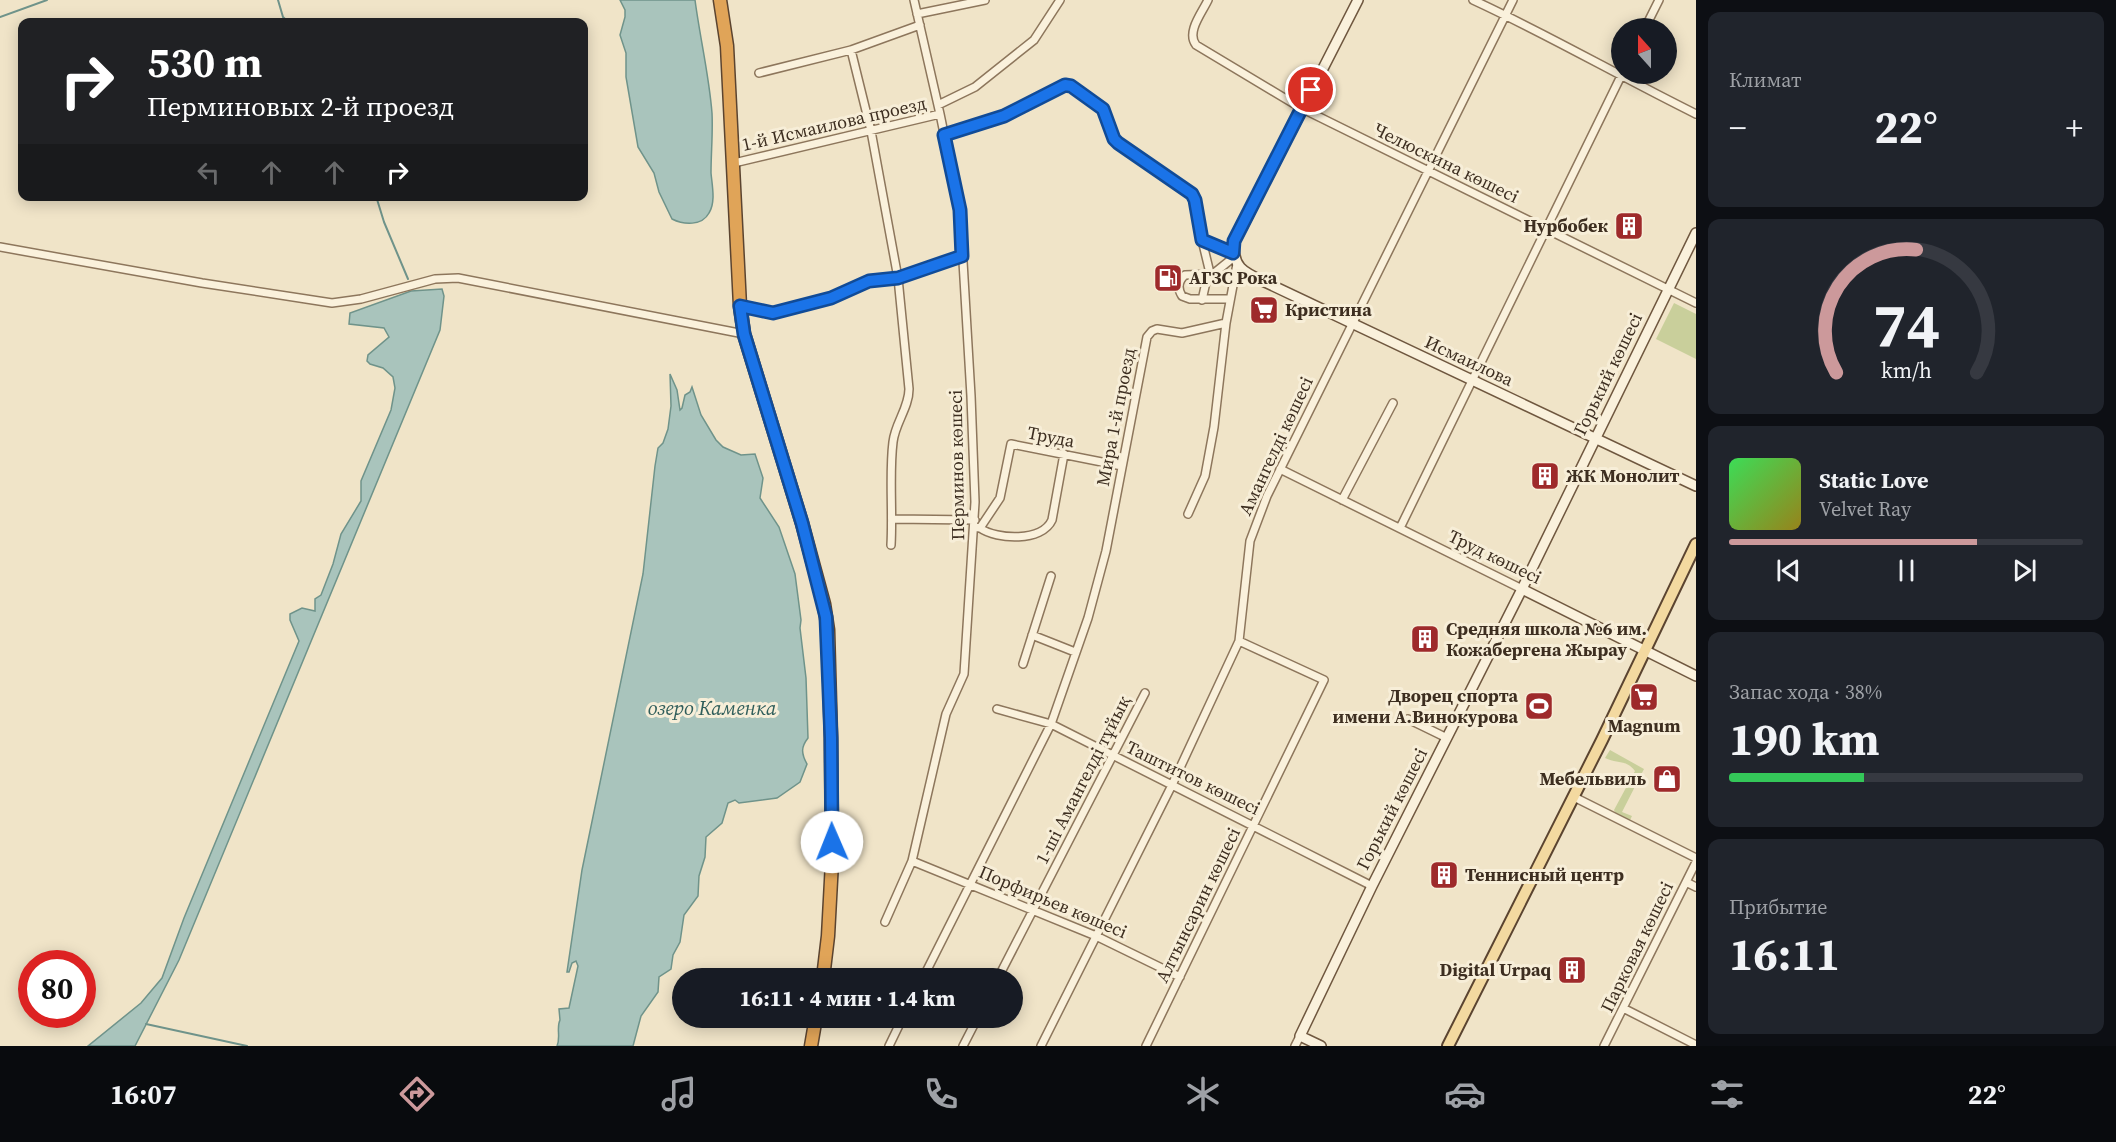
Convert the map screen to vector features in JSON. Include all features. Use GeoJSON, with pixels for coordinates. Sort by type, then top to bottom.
{"type":"FeatureCollection","features":[{"type":"Feature","properties":{"kind":"highway"},"geometry":{"type":"LineString","coordinates":[[720,0],[727,46],[740,306],[744,334],[802,523],[824,604],[828,630],[832,862],[824,968]]}},
{"type":"Feature","properties":{"kind":"highway"},"geometry":{"type":"LineString","coordinates":[[811,1046],[814,1028]]}},
{"type":"Feature","properties":{"kind":"main road"},"geometry":{"type":"LineString","coordinates":[[1448,1046],[1574,797],[1696,544]]}},
{"type":"Feature","properties":{"kind":"street","name":"Перминов көшесі"},"geometry":{"type":"LineString","coordinates":[[885,922],[912,861],[945,721],[964,674],[976,525],[960,210],[914,0]]}},
{"type":"Feature","properties":{"kind":"street"},"geometry":{"type":"LineString","coordinates":[[917,14],[985,0]]}},
{"type":"Feature","properties":{"kind":"street"},"geometry":{"type":"LineString","coordinates":[[938,105],[975,87],[1034,40],[1060,0]]}},
{"type":"Feature","properties":{"kind":"street","name":"Челюскина көшесі"},"geometry":{"type":"LineString","coordinates":[[1208,0],[1192,32],[1196,45],[1301,108],[1696,303]]}},
{"type":"Feature","properties":{"kind":"street"},"geometry":{"type":"LineString","coordinates":[[1188,514],[1205,476],[1214,427],[1230,299],[1234,241],[1358,0]]}},
{"type":"Feature","properties":{"kind":"street"},"geometry":{"type":"LineString","coordinates":[[1473,0],[1611,69]]}},
{"type":"Feature","properties":{"kind":"street","name":"Амангелді көшесі"},"geometry":{"type":"LineString","coordinates":[[1041,1046],[1172,785],[1239,641],[1250,541],[1267,496],[1513,0]]}},
{"type":"Feature","properties":{"kind":"street"},"geometry":{"type":"LineString","coordinates":[[1650,18],[1659,0]]}},
{"type":"Feature","properties":{"kind":"street"},"geometry":{"type":"LineString","coordinates":[[759,73],[851,50],[920,25]]}},
{"type":"Feature","properties":{"kind":"street"},"geometry":{"type":"LineString","coordinates":[[851,50],[871,131],[898,278],[909,395],[894,432],[892,444],[891,545]]}},
{"type":"Feature","properties":{"kind":"street"},"geometry":{"type":"LineString","coordinates":[[944,135],[1004,116],[1067,84],[1103,109],[1114,139],[1118,143],[1192,194],[1209,263],[1202,300]]}},
{"type":"Feature","properties":{"kind":"street"},"geometry":{"type":"LineString","coordinates":[[1400,528],[1618,84]]}},
{"type":"Feature","properties":{"kind":"street"},"geometry":{"type":"LineString","coordinates":[[1639,84],[1696,114]]}},
{"type":"Feature","properties":{"kind":"street","name":"1-й Исмаилова проезд"},"geometry":{"type":"LineString","coordinates":[[734,164],[940,114]]}},
{"type":"Feature","properties":{"kind":"street","name":"Горький көшесі"},"geometry":{"type":"LineString","coordinates":[[1295,1046],[1696,233]]}},
{"type":"Feature","properties":{"kind":"street"},"geometry":{"type":"LineString","coordinates":[[1202,240],[1234,258]]}},
{"type":"Feature","properties":{"kind":"street"},"geometry":{"type":"LineString","coordinates":[[0,247],[202,283],[332,303],[361,299],[435,279],[458,278],[744,334]]}},
{"type":"Feature","properties":{"kind":"street"},"geometry":{"type":"LineString","coordinates":[[740,306],[773,313],[831,298],[869,281],[898,278],[962,256]]}},
{"type":"Feature","properties":{"kind":"street"},"geometry":{"type":"LineString","coordinates":[[1230,299],[1190,299],[1182,296],[1179,282],[1190,273],[1208,275],[1218,271],[1234,258]]}},
{"type":"Feature","properties":{"kind":"street","name":"Исмаилова"},"geometry":{"type":"LineString","coordinates":[[1234,258],[1252,276],[1696,486]]}},
{"type":"Feature","properties":{"kind":"street","name":"Мира 1-й проезд"},"geometry":{"type":"LineString","coordinates":[[1075,652],[1088,618],[1106,551],[1149,334],[1160,329],[1182,333],[1226,323]]}},
{"type":"Feature","properties":{"kind":"street"},"geometry":{"type":"LineString","coordinates":[[1342,500],[1393,403]]}},
{"type":"Feature","properties":{"kind":"street","name":"Труда"},"geometry":{"type":"LineString","coordinates":[[976,525],[1000,498],[1011,444],[1122,466]]}},
{"type":"Feature","properties":{"kind":"street"},"geometry":{"type":"LineString","coordinates":[[893,519],[976,525],[990,535],[1010,537],[1035,533],[1048,527],[1052,520],[1064,454]]}},
{"type":"Feature","properties":{"kind":"street","name":"Труд көшесі"},"geometry":{"type":"LineString","coordinates":[[1280,470],[1696,676]]}},
{"type":"Feature","properties":{"kind":"street"},"geometry":{"type":"LineString","coordinates":[[1023,664],[1052,576]]}},
{"type":"Feature","properties":{"kind":"street"},"geometry":{"type":"LineString","coordinates":[[928,968],[1051,724],[1075,652],[1032,635]]}},
{"type":"Feature","properties":{"kind":"street","name":"Алтынсарин көшесі"},"geometry":{"type":"LineString","coordinates":[[1146,1046],[1324,680],[1239,641]]}},
{"type":"Feature","properties":{"kind":"street","name":"1-ші Амангелді тұйық"},"geometry":{"type":"LineString","coordinates":[[1003,968],[1145,693]]}},
{"type":"Feature","properties":{"kind":"street","name":"Таштитов көшесі"},"geometry":{"type":"LineString","coordinates":[[997,709],[1051,724],[1372,886]]}},
{"type":"Feature","properties":{"kind":"street"},"geometry":{"type":"LineString","coordinates":[[1408,719],[1447,738]]}},
{"type":"Feature","properties":{"kind":"street"},"geometry":{"type":"LineString","coordinates":[[1574,797],[1696,860]]}},
{"type":"Feature","properties":{"kind":"street","name":"Парковая көшесі"},"geometry":{"type":"LineString","coordinates":[[1604,1046],[1696,860]]}},
{"type":"Feature","properties":{"kind":"street","name":"Порфирьев көшесі"},"geometry":{"type":"LineString","coordinates":[[912,861],[1096,936],[1180,977]]}},
{"type":"Feature","properties":{"kind":"street"},"geometry":{"type":"LineString","coordinates":[[1686,882],[1696,887]]}},
{"type":"Feature","properties":{"kind":"street"},"geometry":{"type":"LineString","coordinates":[[1623,1008],[1696,1045]]}},
{"type":"Feature","properties":{"kind":"street"},"geometry":{"type":"LineString","coordinates":[[892,1045],[899,1028]]}},
{"type":"Feature","properties":{"kind":"street"},"geometry":{"type":"LineString","coordinates":[[963,1046],[972,1028]]}},
{"type":"Feature","properties":{"kind":"street"},"geometry":{"type":"LineString","coordinates":[[1300,1036],[1320,1046]]}},
{"type":"Feature","properties":{"kind":"green space"},"geometry":{"type":"Polygon","coordinates":[[[1674,303],[1696,314],[1696,359],[1656,339],[1674,303]]]}},
{"type":"Feature","properties":{"kind":"green space"},"geometry":{"type":"Polygon","coordinates":[[[1610,750],[1644,769],[1622,812],[1632,816],[1629,822],[1616,815],[1614,810],[1635,771],[1625,763],[1605,758],[1610,750]]]}},
{"type":"Feature","properties":{"kind":"water"},"geometry":{"type":"Polygon","coordinates":[[[620,0],[695,0],[712,113],[713,193],[709,213],[697,222],[687,223],[672,219],[659,192],[654,173],[638,147],[626,77],[626,53],[620,35],[625,10],[620,0]]]}},
{"type":"Feature","properties":{"kind":"water"},"geometry":{"type":"Polygon","coordinates":[[[442,289],[444,296],[440,330],[179,960],[135,1046],[88,1046],[141,1003],[162,978],[184,918],[299,641],[290,620],[290,614],[302,608],[315,611],[315,599],[321,595],[341,534],[361,501],[361,481],[391,410],[395,388],[393,377],[383,368],[367,361],[368,355],[389,337],[384,328],[349,324],[350,313],[411,291],[442,289]]]}},
{"type":"Feature","properties":{"kind":"water","name":"озеро Каменка"},"geometry":{"type":"Polygon","coordinates":[[[670,374],[677,390],[680,410],[685,395],[692,387],[701,415],[716,440],[723,447],[741,455],[755,454],[763,478],[760,498],[779,527],[795,574],[806,678],[808,738],[803,750],[807,764],[800,782],[777,798],[739,803],[735,800],[728,803],[722,823],[706,837],[698,896],[684,915],[680,942],[673,955],[671,969],[659,977],[658,992],[641,1016],[633,1046],[557,1046],[559,1009],[569,1008],[578,966],[576,961],[572,963],[567,972],[582,870],[643,574],[658,448],[663,443],[668,429],[671,406],[670,374]]]}},
{"type":"Feature","properties":{"kind":"waterway"},"geometry":{"type":"LineString","coordinates":[[0,17],[47,0]]}},
{"type":"Feature","properties":{"kind":"waterway"},"geometry":{"type":"LineString","coordinates":[[278,0],[284,18]]}},
{"type":"Feature","properties":{"kind":"waterway"},"geometry":{"type":"LineString","coordinates":[[378,201],[408,279]]}},
{"type":"Feature","properties":{"kind":"waterway"},"geometry":{"type":"LineString","coordinates":[[146,1024],[247,1046]]}},
{"type":"Feature","properties":{"kind":"place","name":"Нурбобек"},"geometry":{"type":"Point","coordinates":[1629,226]}},
{"type":"Feature","properties":{"kind":"place","name":"АГЗС Рока"},"geometry":{"type":"Point","coordinates":[1168,278]}},
{"type":"Feature","properties":{"kind":"place","name":"Кристина"},"geometry":{"type":"Point","coordinates":[1264,310]}},
{"type":"Feature","properties":{"kind":"place","name":"ЖК Монолит"},"geometry":{"type":"Point","coordinates":[1545,476]}},
{"type":"Feature","properties":{"kind":"place","name":"Средняя школа №6 им. Кожабергена Жырау"},"geometry":{"type":"Point","coordinates":[1425,639]}},
{"type":"Feature","properties":{"kind":"place","name":"Magnum"},"geometry":{"type":"Point","coordinates":[1644,697]}},
{"type":"Feature","properties":{"kind":"place","name":"Дворец спорта имени А.Винокурова"},"geometry":{"type":"Point","coordinates":[1539,706]}},
{"type":"Feature","properties":{"kind":"place","name":"Мебельвиль"},"geometry":{"type":"Point","coordinates":[1667,779]}},
{"type":"Feature","properties":{"kind":"place","name":"Теннисный центр"},"geometry":{"type":"Point","coordinates":[1444,875]}},
{"type":"Feature","properties":{"kind":"place","name":"Digital Urpaq"},"geometry":{"type":"Point","coordinates":[1572,970]}},
{"type":"Feature","properties":{"kind":"route"},"geometry":{"type":"LineString","coordinates":[[832,842],[828,630],[824,604],[802,523],[744,334],[740,306],[773,313],[831,298],[869,281],[898,278],[962,256],[960,210],[944,135],[1004,116],[1065,85],[1071,86],[1103,109],[1114,139],[1118,143],[1192,194],[1202,240],[1233,253],[1234,241],[1311,90]]}}]}
